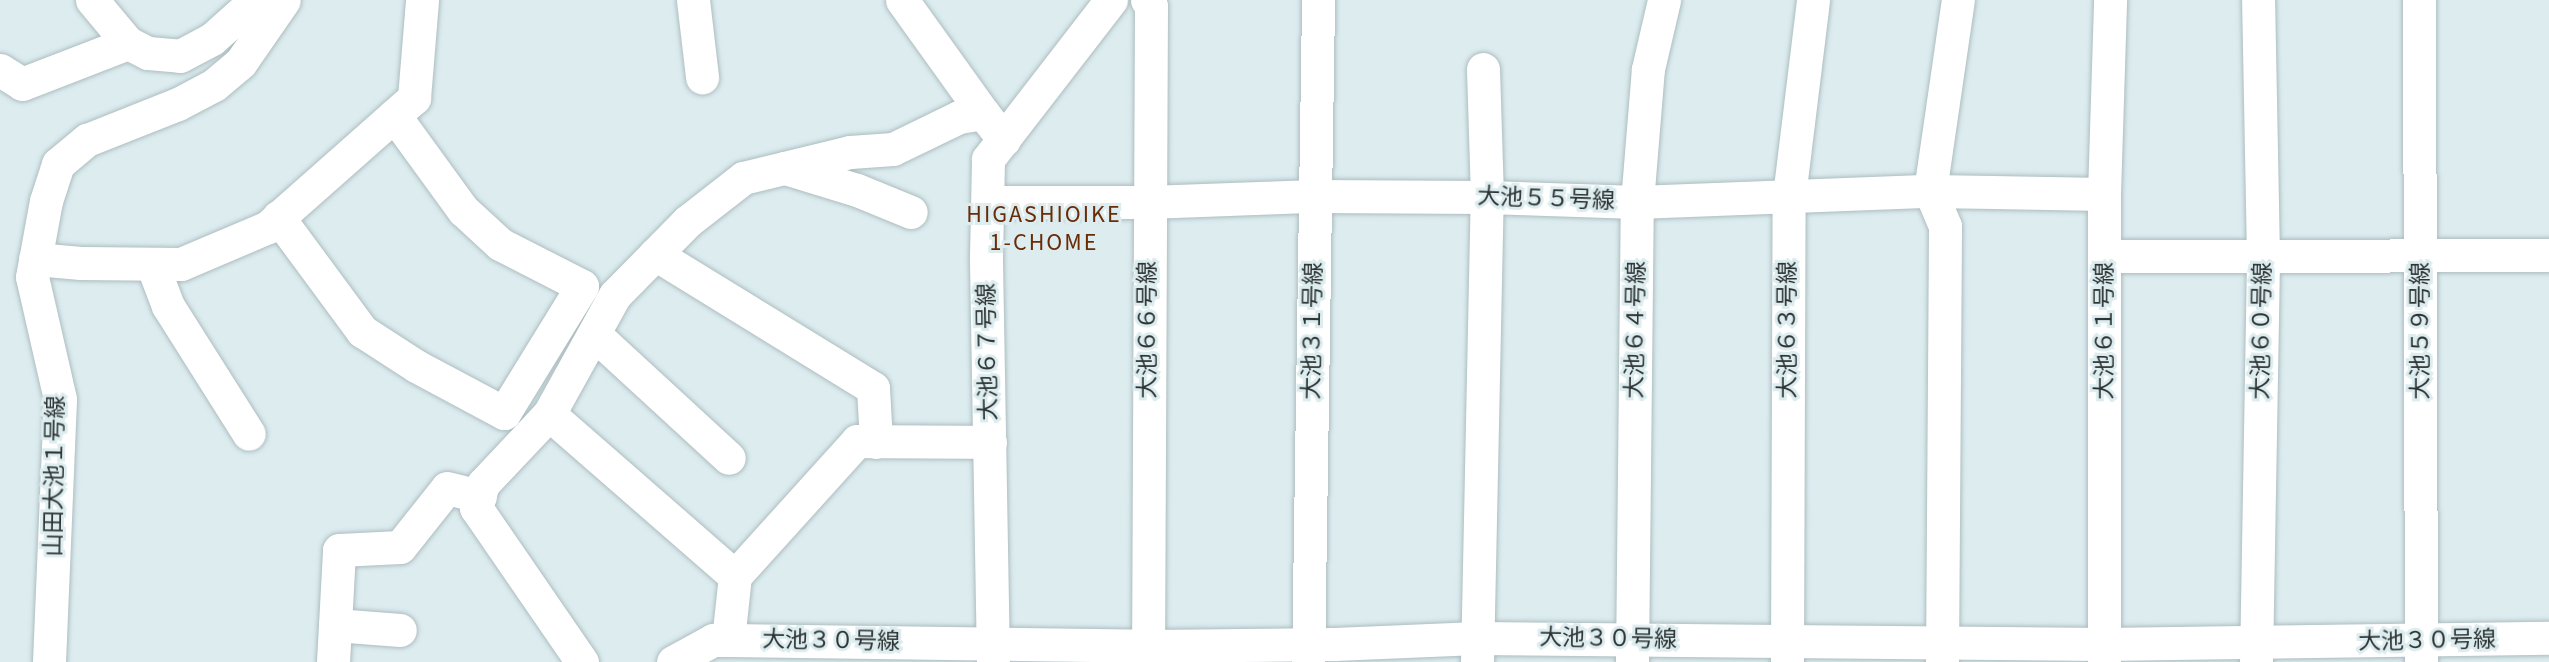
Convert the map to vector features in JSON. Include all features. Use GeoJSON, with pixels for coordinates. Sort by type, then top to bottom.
{"type":"FeatureCollection","features":[{"type":"Feature","properties":{"kind":"street"},"geometry":{"type":"LineString","coordinates":[[92,0],[128,43],[148,53],[180,56],[212,39],[250,5],[264,0]]}},
{"type":"Feature","properties":{"kind":"street","name":"山田大池１号線"},"geometry":{"type":"LineString","coordinates":[[50,662],[60,399],[32,277],[46,201],[58,164],[87,140],[178,104],[214,85],[241,62],[284,0]]}},
{"type":"Feature","properties":{"kind":"street"},"geometry":{"type":"LineString","coordinates":[[35,259],[181,264],[268,227],[414,98],[422,0]]}},
{"type":"Feature","properties":{"kind":"street"},"geometry":{"type":"LineString","coordinates":[[693,0],[702,77]]}},
{"type":"Feature","properties":{"kind":"street"},"geometry":{"type":"LineString","coordinates":[[902,0],[1004,140]]}},
{"type":"Feature","properties":{"kind":"street","name":"大池６７号線"},"geometry":{"type":"LineString","coordinates":[[992,653],[986,256],[988,159],[1111,0]]}},
{"type":"Feature","properties":{"kind":"street","name":"大池６６号線"},"geometry":{"type":"LineString","coordinates":[[1147,0],[1151,6],[1148,654]]}},
{"type":"Feature","properties":{"kind":"street","name":"大池３１号線"},"geometry":{"type":"LineString","coordinates":[[1308,653],[1318,0]]}},
{"type":"Feature","properties":{"kind":"street","name":"大池６４号線"},"geometry":{"type":"LineString","coordinates":[[1632,650],[1637,202],[1648,69],[1664,0]]}},
{"type":"Feature","properties":{"kind":"street","name":"大池６３号線"},"geometry":{"type":"LineString","coordinates":[[1787,652],[1789,196],[1813,0]]}},
{"type":"Feature","properties":{"kind":"street"},"geometry":{"type":"LineString","coordinates":[[1942,651],[1945,226],[1930,191],[1958,0]]}},
{"type":"Feature","properties":{"kind":"street","name":"大池６１号線"},"geometry":{"type":"LineString","coordinates":[[2104,653],[2104,194],[2110,0]]}},
{"type":"Feature","properties":{"kind":"street","name":"大池６０号線"},"geometry":{"type":"LineString","coordinates":[[2256,653],[2263,256],[2258,0]]}},
{"type":"Feature","properties":{"kind":"street","name":"大池５９号線"},"geometry":{"type":"LineString","coordinates":[[2419,0],[2421,652]]}},
{"type":"Feature","properties":{"kind":"street"},"geometry":{"type":"LineString","coordinates":[[0,70],[22,84],[128,43]]}},
{"type":"Feature","properties":{"kind":"street"},"geometry":{"type":"LineString","coordinates":[[1477,650],[1487,197],[1483,69]]}},
{"type":"Feature","properties":{"kind":"street"},"geometry":{"type":"LineString","coordinates":[[582,662],[476,508],[483,484],[549,414],[615,295],[688,221],[743,177],[850,152],[893,149],[959,117],[984,113]]}},
{"type":"Feature","properties":{"kind":"street"},"geometry":{"type":"LineString","coordinates":[[278,217],[362,331],[416,366],[504,413],[583,286],[500,244],[463,210],[394,116]]}},
{"type":"Feature","properties":{"kind":"street"},"geometry":{"type":"LineString","coordinates":[[783,167],[857,190],[911,212]]}},
{"type":"Feature","properties":{"kind":"street","name":"大池５５号線"},"geometry":{"type":"LineString","coordinates":[[988,202],[1148,202],[1315,196],[1487,197],[1637,202],[1930,191],[2104,194]]}},
{"type":"Feature","properties":{"kind":"street"},"geometry":{"type":"LineString","coordinates":[[2106,256],[2421,253],[2549,255]]}},
{"type":"Feature","properties":{"kind":"street"},"geometry":{"type":"LineString","coordinates":[[655,254],[873,388],[876,442]]}},
{"type":"Feature","properties":{"kind":"street"},"geometry":{"type":"LineString","coordinates":[[152,264],[168,306],[249,434]]}},
{"type":"Feature","properties":{"kind":"street"},"geometry":{"type":"LineString","coordinates":[[594,334],[729,458]]}},
{"type":"Feature","properties":{"kind":"street"},"geometry":{"type":"LineString","coordinates":[[549,414],[735,576]]}},
{"type":"Feature","properties":{"kind":"street"},"geometry":{"type":"LineString","coordinates":[[728,640],[735,576],[857,441],[990,442]]}},
{"type":"Feature","properties":{"kind":"street"},"geometry":{"type":"LineString","coordinates":[[333,662],[339,550],[400,547],[447,488],[480,496]]}},
{"type":"Feature","properties":{"kind":"street"},"geometry":{"type":"LineString","coordinates":[[335,625],[400,630]]}},
{"type":"Feature","properties":{"kind":"street","name":"大池３０号線"},"geometry":{"type":"LineString","coordinates":[[673,662],[713,640],[992,653],[1632,650],[2256,653],[2421,652],[2549,638]]}},
{"type":"Feature","properties":{"kind":"district","name":"HIGASHIOIKE 1-CHOME"},"geometry":{"type":"Point","coordinates":[1044,229]}}]}
